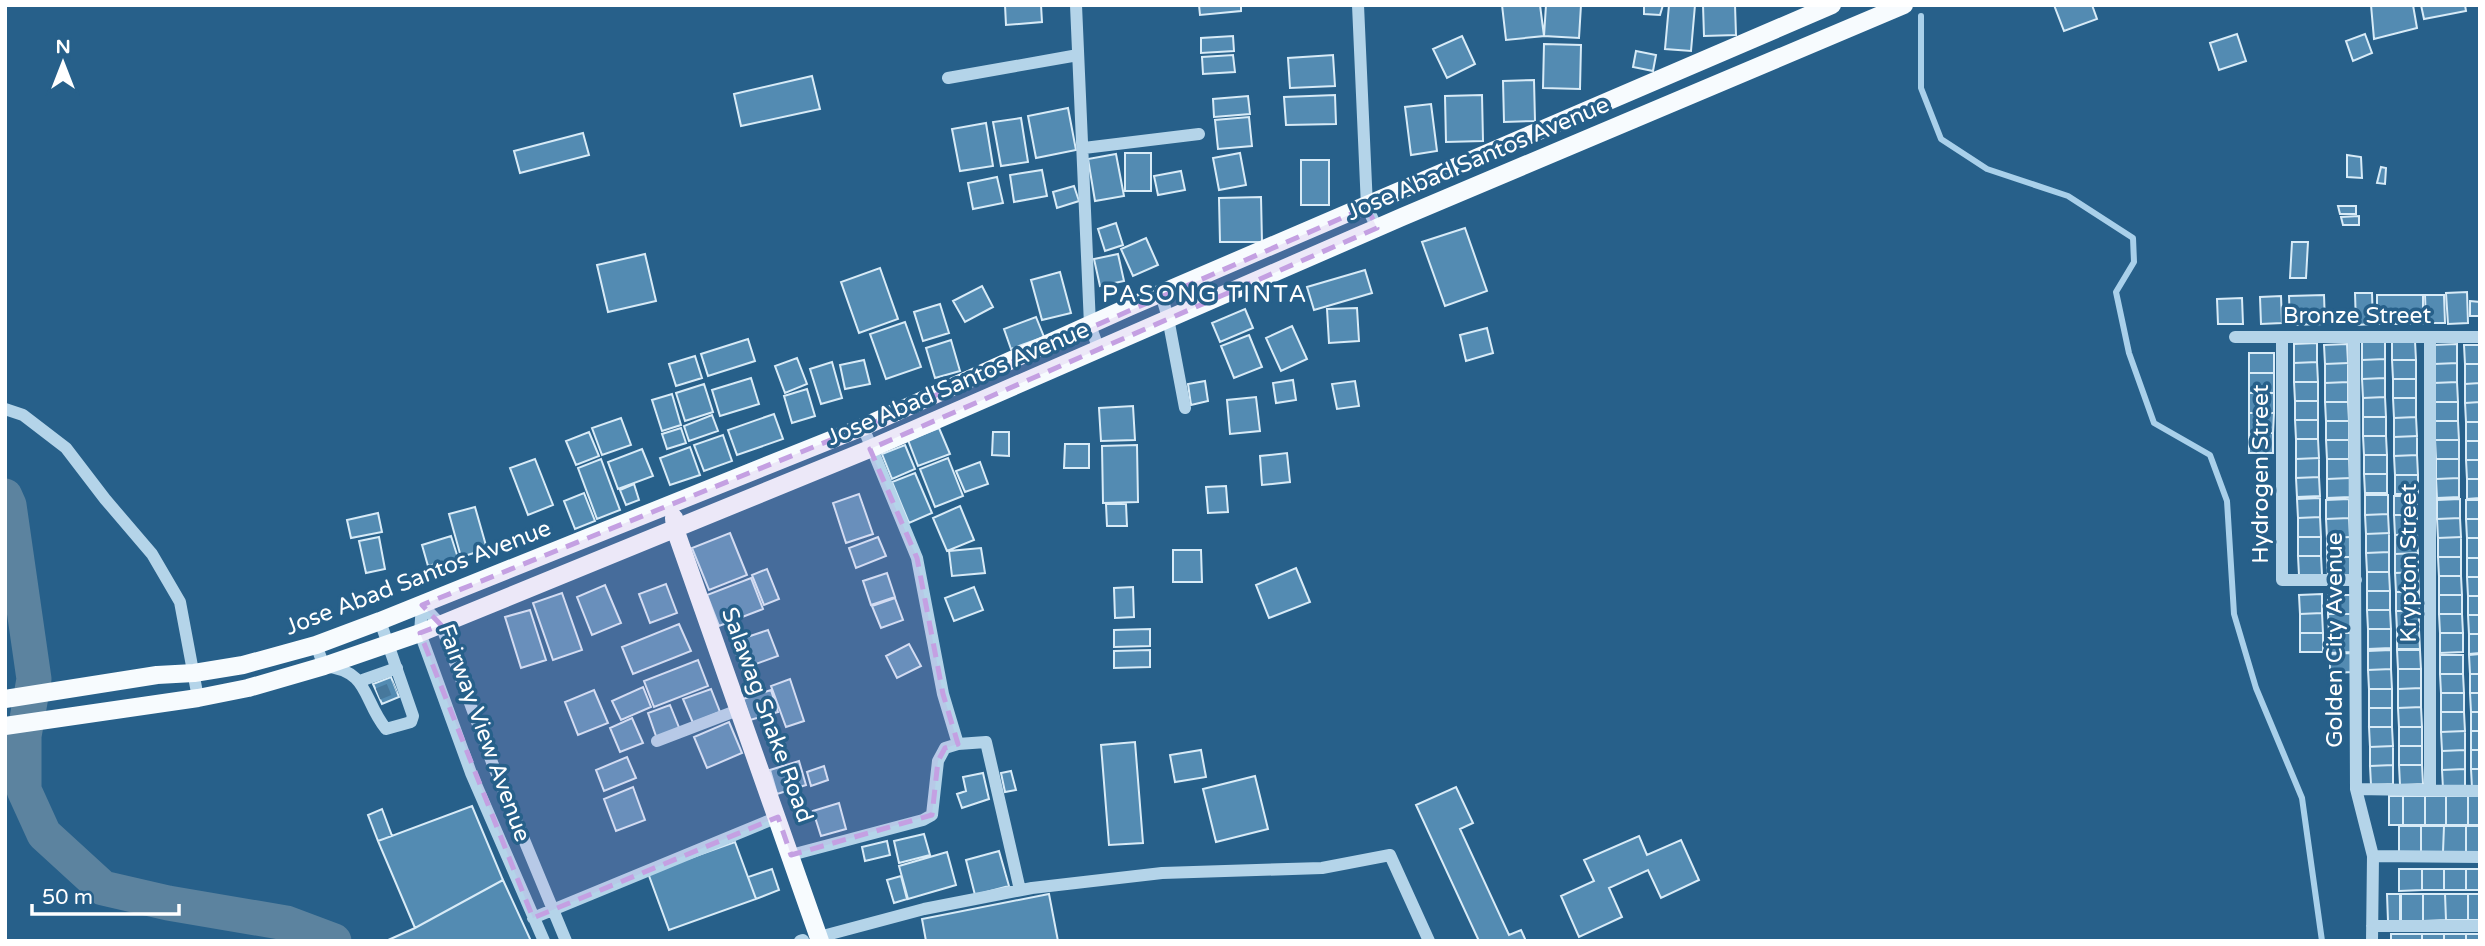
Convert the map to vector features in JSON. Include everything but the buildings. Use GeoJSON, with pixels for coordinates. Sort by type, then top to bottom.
{"type":"FeatureCollection","features":[{"type":"Feature","properties":{"kind":"main road","name":"Jose Abad Santos Avenue"},"geometry":{"type":"LineString","coordinates":[[5,699],[157,675],[194,673],[243,665],[316,645],[380,621],[863,427],[1161,294],[1832,5]]}},
{"type":"Feature","properties":{"kind":"main road","name":"Jose Abad Santos Avenue"},"geometry":{"type":"LineString","coordinates":[[5,726],[198,698],[248,688],[420,634],[872,448],[1377,228],[1894,8]]}},
{"type":"Feature","properties":{"kind":"main road","name":"Salawag Snake Road"},"geometry":{"type":"LineString","coordinates":[[673,505],[675,529],[792,855],[811,940]]}},
{"type":"Feature","properties":{"kind":"street"},"geometry":{"type":"LineString","coordinates":[[1076,5],[1090,325],[1099,350]]}},
{"type":"Feature","properties":{"kind":"street"},"geometry":{"type":"LineString","coordinates":[[1358,5],[1367,207],[1377,228]]}},
{"type":"Feature","properties":{"kind":"street"},"geometry":{"type":"LineString","coordinates":[[948,78],[1079,55]]}},
{"type":"Feature","properties":{"kind":"street"},"geometry":{"type":"LineString","coordinates":[[1084,148],[1199,134]]}},
{"type":"Feature","properties":{"kind":"street"},"geometry":{"type":"LineString","coordinates":[[1161,294],[1185,408]]}},
{"type":"Feature","properties":{"kind":"street","name":"Bronze Street"},"geometry":{"type":"LineString","coordinates":[[2235,337],[2480,337]]}},
{"type":"Feature","properties":{"kind":"street","name":"Hydrogen Street"},"geometry":{"type":"LineString","coordinates":[[2283,337],[2282,580],[2356,580]]}},
{"type":"Feature","properties":{"kind":"street","name":"Golden City Avenue"},"geometry":{"type":"LineString","coordinates":[[2354,337],[2356,789],[2374,856],[2372,941]]}},
{"type":"Feature","properties":{"kind":"street","name":"Krypton Street"},"geometry":{"type":"LineString","coordinates":[[2430,337],[2430,789]]}},
{"type":"Feature","properties":{"kind":"street"},"geometry":{"type":"LineString","coordinates":[[5,409],[23,415],[66,448],[152,554],[180,602],[198,698]]}},
{"type":"Feature","properties":{"kind":"street"},"geometry":{"type":"LineString","coordinates":[[863,427],[917,558],[943,694],[958,744]]}},
{"type":"Feature","properties":{"kind":"street","name":"Fairway View Avenue"},"geometry":{"type":"LineString","coordinates":[[422,605],[441,625],[493,765],[566,941]]}},
{"type":"Feature","properties":{"kind":"street","name":"Fairway View Avenue"},"geometry":{"type":"LineString","coordinates":[[422,605],[420,634],[471,773],[544,941]]}},
{"type":"Feature","properties":{"kind":"street"},"geometry":{"type":"LineString","coordinates":[[316,645],[324,666],[342,668],[360,681],[373,696],[386,729],[390,730],[411,722],[413,716],[399,686],[397,668],[380,621]]}},
{"type":"Feature","properties":{"kind":"street"},"geometry":{"type":"LineString","coordinates":[[360,681],[397,668]]}},
{"type":"Feature","properties":{"kind":"street"},"geometry":{"type":"LineString","coordinates":[[657,741],[738,710]]}},
{"type":"Feature","properties":{"kind":"street"},"geometry":{"type":"LineString","coordinates":[[792,855],[923,820],[932,815],[938,761],[945,748],[986,742],[1020,890]]}},
{"type":"Feature","properties":{"kind":"street"},"geometry":{"type":"LineString","coordinates":[[471,773],[493,765]]}},
{"type":"Feature","properties":{"kind":"street"},"geometry":{"type":"LineString","coordinates":[[2356,789],[2480,791]]}},
{"type":"Feature","properties":{"kind":"street"},"geometry":{"type":"LineString","coordinates":[[533,918],[778,817]]}},
{"type":"Feature","properties":{"kind":"street"},"geometry":{"type":"LineString","coordinates":[[811,940],[924,909],[1020,890],[1162,873],[1322,868],[1390,855],[1429,941]]}},
{"type":"Feature","properties":{"kind":"street"},"geometry":{"type":"LineString","coordinates":[[2374,856],[2480,856]]}},
{"type":"Feature","properties":{"kind":"street"},"geometry":{"type":"LineString","coordinates":[[2372,926],[2480,926]]}},
{"type":"Feature","properties":{"kind":"highlighted area"},"geometry":{"type":"Polygon","coordinates":[[[1367,207],[1377,228],[870,449],[917,558],[943,694],[958,744],[945,748],[938,761],[932,815],[791,855],[778,817],[533,918],[420,633],[441,625],[422,605],[863,427],[1367,207]]]}},
{"type":"Feature","properties":{"kind":"waterway"},"geometry":{"type":"LineString","coordinates":[[1921,16],[1921,88],[1941,139],[1987,169],[2068,196],[2133,238],[2134,262],[2116,292],[2129,353],[2154,423],[2210,455],[2227,501],[2234,614],[2256,688],[2302,798],[2322,941]]}},
{"type":"Feature","properties":{"kind":"waterway"},"geometry":{"type":"LineString","coordinates":[[5,496],[9,505],[34,679],[24,736],[24,790],[44,834],[103,888],[168,903],[286,923],[334,941]]}},
{"type":"Feature","properties":{"kind":"tunnel"},"geometry":{"type":"LineString","coordinates":[[378,694],[395,687]]}},
{"type":"Feature","properties":{"kind":"district","name":"PASONG TINTA"},"geometry":{"type":"Point","coordinates":[1205,294]}}]}
